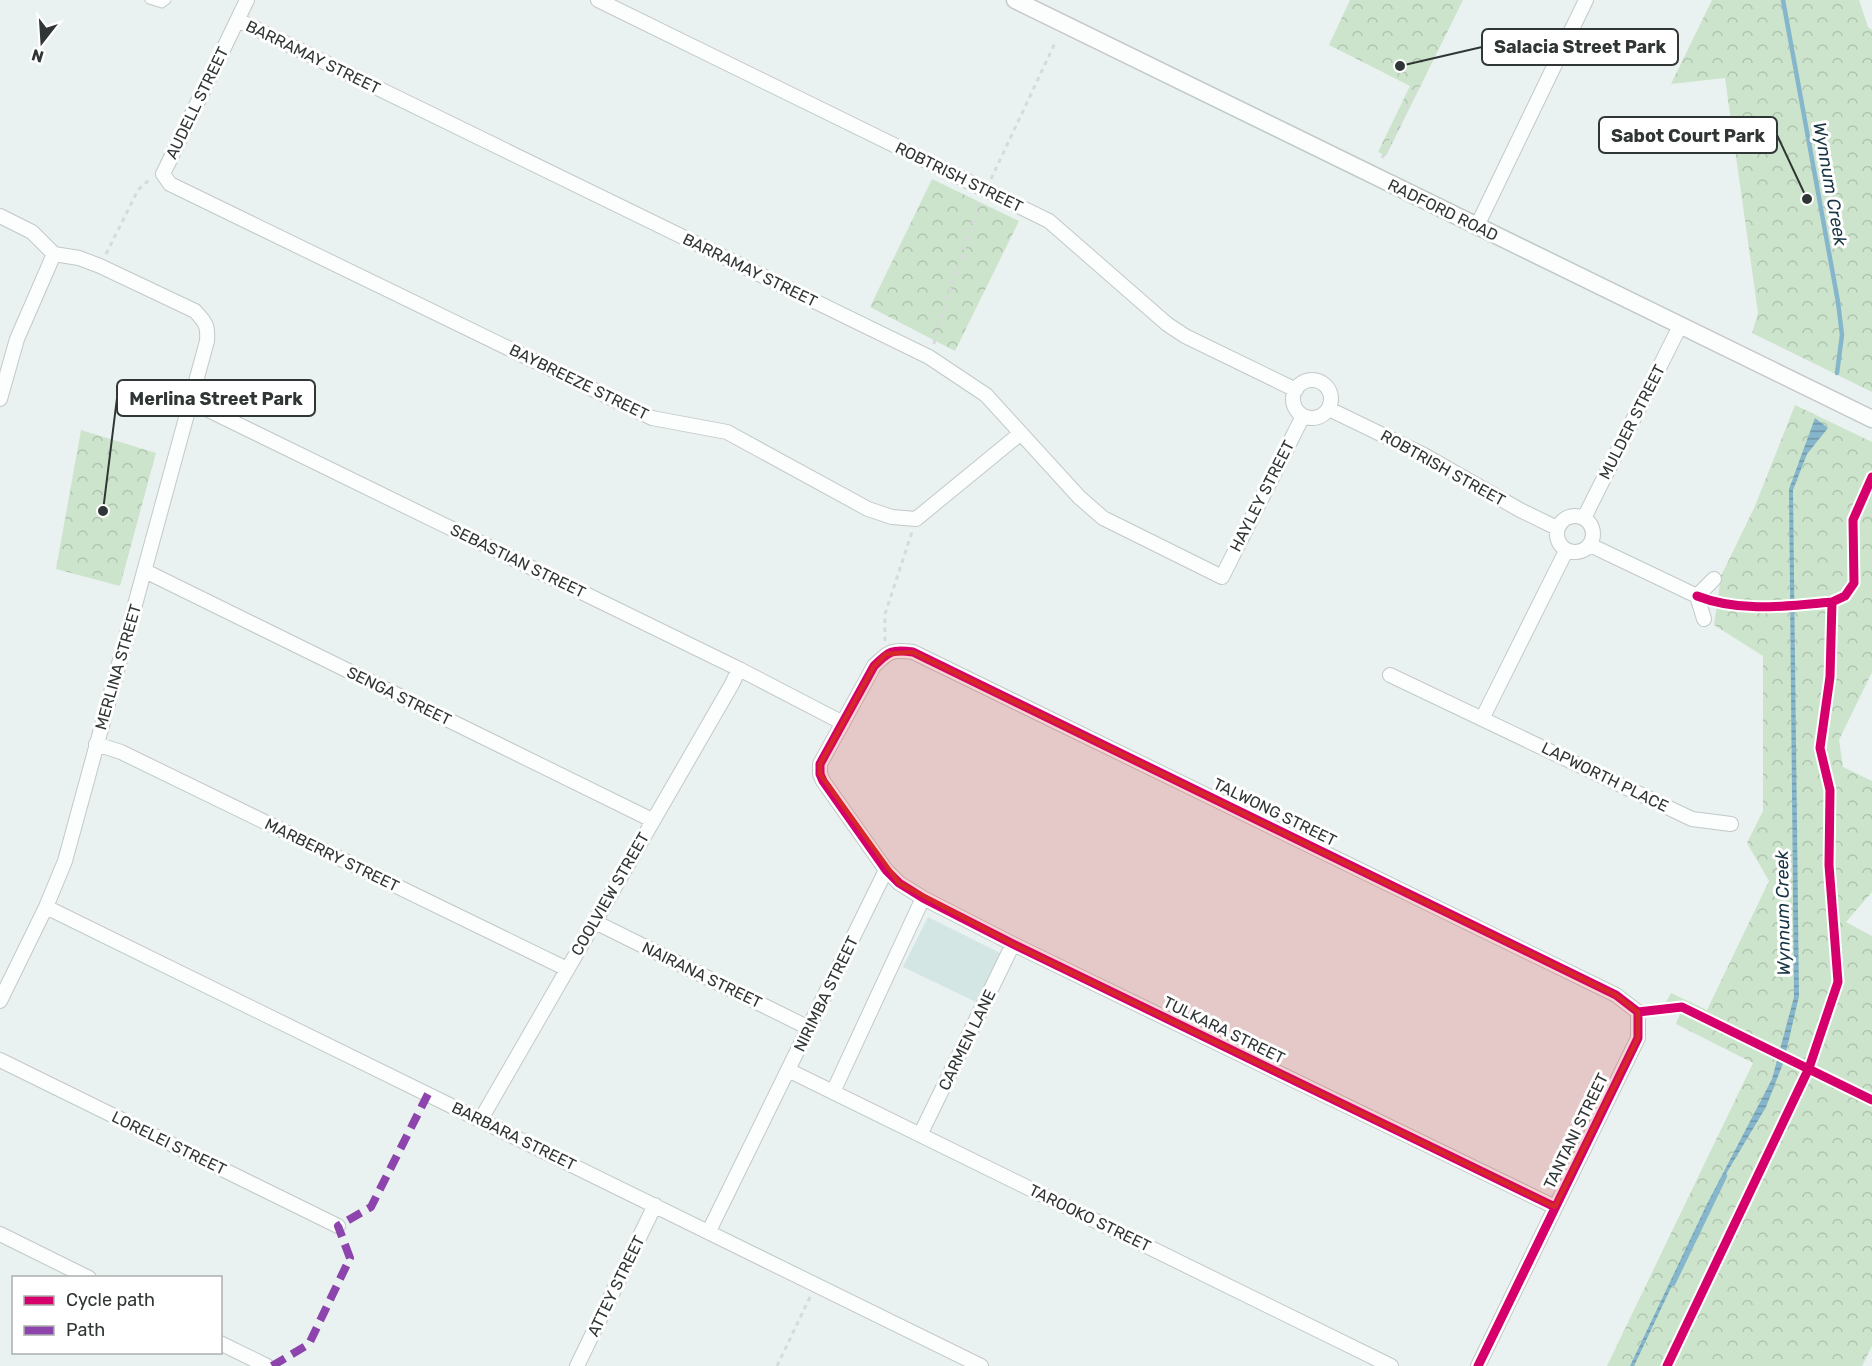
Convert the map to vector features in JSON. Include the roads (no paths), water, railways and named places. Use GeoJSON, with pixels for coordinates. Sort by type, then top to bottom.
{"type":"FeatureCollection","features":[{"type":"Feature","properties":{"kind":"street","name":"AUDELL STREET"},"geometry":{"type":"LineString","coordinates":[[158,176],[247,0]]}},
{"type":"Feature","properties":{"kind":"street","name":"ROBTRISH STREET"},"geometry":{"type":"LineString","coordinates":[[598,0],[1049,221],[1167,324],[1185,336],[1296,390]]}},
{"type":"Feature","properties":{"kind":"street","name":"RADFORD ROAD"},"geometry":{"type":"LineString","coordinates":[[1015,0],[1872,419]]}},
{"type":"Feature","properties":{"kind":"street"},"geometry":{"type":"LineString","coordinates":[[1477,226],[1586,0]]}},
{"type":"Feature","properties":{"kind":"street","name":"BARRAMAY STREET"},"geometry":{"type":"LineString","coordinates":[[238,20],[929,357],[986,395],[1078,497],[1103,518],[1222,577]]}},
{"type":"Feature","properties":{"kind":"street","name":"BAYBREEZE STREET"},"geometry":{"type":"LineString","coordinates":[[158,176],[170,184],[652,418],[727,432],[868,509],[892,517],[916,519],[1021,434]]}},
{"type":"Feature","properties":{"kind":"street"},"geometry":{"type":"LineString","coordinates":[[0,216],[32,232],[54,254],[17,339],[0,399]]}},
{"type":"Feature","properties":{"kind":"street","name":"MERLINA STREET"},"geometry":{"type":"LineString","coordinates":[[0,1000],[46,907],[65,861],[207,341],[206,323],[195,311],[100,266],[79,258],[54,254]]}},
{"type":"Feature","properties":{"kind":"street","name":"MULDER STREET"},"geometry":{"type":"LineString","coordinates":[[1584,518],[1680,326]]}},
{"type":"Feature","properties":{"kind":"street"},"geometry":{"type":"LineString","coordinates":[[1315,380],[1322,383],[1330,394],[1329,409],[1317,418],[1303,416],[1294,404],[1293,397],[1296,390],[1300,384],[1307,381],[1315,380]]}},
{"type":"Feature","properties":{"kind":"street","name":"SEBASTIAN STREET"},"geometry":{"type":"LineString","coordinates":[[192,402],[739,669],[843,723]]}},
{"type":"Feature","properties":{"kind":"street","name":"ROBTRISH STREET"},"geometry":{"type":"LineString","coordinates":[[1329,409],[1416,451],[1520,510],[1557,528]]}},
{"type":"Feature","properties":{"kind":"street","name":"HAYLEY STREET"},"geometry":{"type":"LineString","coordinates":[[1222,577],[1303,416]]}},
{"type":"Feature","properties":{"kind":"street"},"geometry":{"type":"LineString","coordinates":[[1572,516],[1584,518],[1593,530],[1590,545],[1584,551],[1575,553],[1566,551],[1559,544],[1557,528],[1572,516]]}},
{"type":"Feature","properties":{"kind":"street"},"geometry":{"type":"LineString","coordinates":[[1590,545],[1697,596],[1704,619]]}},
{"type":"Feature","properties":{"kind":"street"},"geometry":{"type":"LineString","coordinates":[[1482,718],[1566,551]]}},
{"type":"Feature","properties":{"kind":"street","name":"SENGA STREET"},"geometry":{"type":"LineString","coordinates":[[145,571],[652,820]]}},
{"type":"Feature","properties":{"kind":"street"},"geometry":{"type":"LineString","coordinates":[[1697,596],[1714,579]]}},
{"type":"Feature","properties":{"kind":"street","name":"TALWONG STREET"},"geometry":{"type":"LineString","coordinates":[[843,723],[874,666],[886,654],[899,650],[913,652],[1616,995],[1638,1012],[1638,1038]]}},
{"type":"Feature","properties":{"kind":"street","name":"COOLVIEW STREET"},"geometry":{"type":"LineString","coordinates":[[481,1119],[739,669]]}},
{"type":"Feature","properties":{"kind":"street","name":"LAPWORTH PLACE"},"geometry":{"type":"LineString","coordinates":[[1390,675],[1692,819],[1731,824]]}},
{"type":"Feature","properties":{"kind":"street"},"geometry":{"type":"LineString","coordinates":[[843,723],[820,764],[820,774],[886,870]]}},
{"type":"Feature","properties":{"kind":"street","name":"MARBERRY STREET"},"geometry":{"type":"LineString","coordinates":[[96,744],[121,752],[567,969]]}},
{"type":"Feature","properties":{"kind":"street","name":"TULKARA STREET"},"geometry":{"type":"LineString","coordinates":[[886,870],[899,883],[923,898],[1013,944],[1555,1207]]}},
{"type":"Feature","properties":{"kind":"street","name":"NIRIMBA STREET"},"geometry":{"type":"LineString","coordinates":[[709,1231],[886,870]]}},
{"type":"Feature","properties":{"kind":"street"},"geometry":{"type":"LineString","coordinates":[[833,1092],[923,898]]}},
{"type":"Feature","properties":{"kind":"street","name":"BARBARA STREET"},"geometry":{"type":"LineString","coordinates":[[46,907],[981,1366]]}},
{"type":"Feature","properties":{"kind":"street","name":"NAIRANA STREET"},"geometry":{"type":"LineString","coordinates":[[595,922],[809,1028]]}},
{"type":"Feature","properties":{"kind":"street","name":"CARMEN LANE"},"geometry":{"type":"LineString","coordinates":[[920,1135],[1013,944]]}},
{"type":"Feature","properties":{"kind":"street","name":"TANTANI STREET"},"geometry":{"type":"LineString","coordinates":[[1478,1366],[1638,1038]]}},
{"type":"Feature","properties":{"kind":"street","name":"LORELEI STREET"},"geometry":{"type":"LineString","coordinates":[[0,1060],[338,1226]]}},
{"type":"Feature","properties":{"kind":"street","name":"TAROOKO STREET"},"geometry":{"type":"LineString","coordinates":[[788,1070],[1391,1366]]}},
{"type":"Feature","properties":{"kind":"street","name":"ATTEY STREET"},"geometry":{"type":"LineString","coordinates":[[577,1366],[655,1205]]}},
{"type":"Feature","properties":{"kind":"street"},"geometry":{"type":"LineString","coordinates":[[0,1234],[84,1276]]}},
{"type":"Feature","properties":{"kind":"street"},"geometry":{"type":"LineString","coordinates":[[222,1344],[267,1366]]}},
{"type":"Feature","properties":{"kind":"lane"},"geometry":{"type":"LineString","coordinates":[[149,0],[162,4],[167,0]]}},
{"type":"Feature","properties":{"kind":"water"},"geometry":{"type":"Polygon","coordinates":[[[1815,418],[1828,428],[1807,454],[1793,490],[1799,996],[1784,1061],[1766,1107],[1720,1184],[1634,1366],[1630,1366],[1707,1204],[1772,1079],[1794,997],[1789,489],[1815,418]]]}},
{"type":"Feature","properties":{"kind":"waterway","name":"Wynnum Creek"},"geometry":{"type":"LineString","coordinates":[[1783,0],[1838,302],[1842,335],[1837,373]]}},
{"type":"Feature","properties":{"kind":"waterway","name":"Wynnum Creek"},"geometry":{"type":"LineString","coordinates":[[1673,1284],[1725,1176]]}},
{"type":"Feature","properties":{"kind":"place","name":"Salacia Street Park"},"geometry":{"type":"Point","coordinates":[1400,66]}},
{"type":"Feature","properties":{"kind":"place","name":"Sabot Court Park"},"geometry":{"type":"Point","coordinates":[1807,199]}},
{"type":"Feature","properties":{"kind":"place","name":"Merlina Street Park"},"geometry":{"type":"Point","coordinates":[103,511]}}]}
